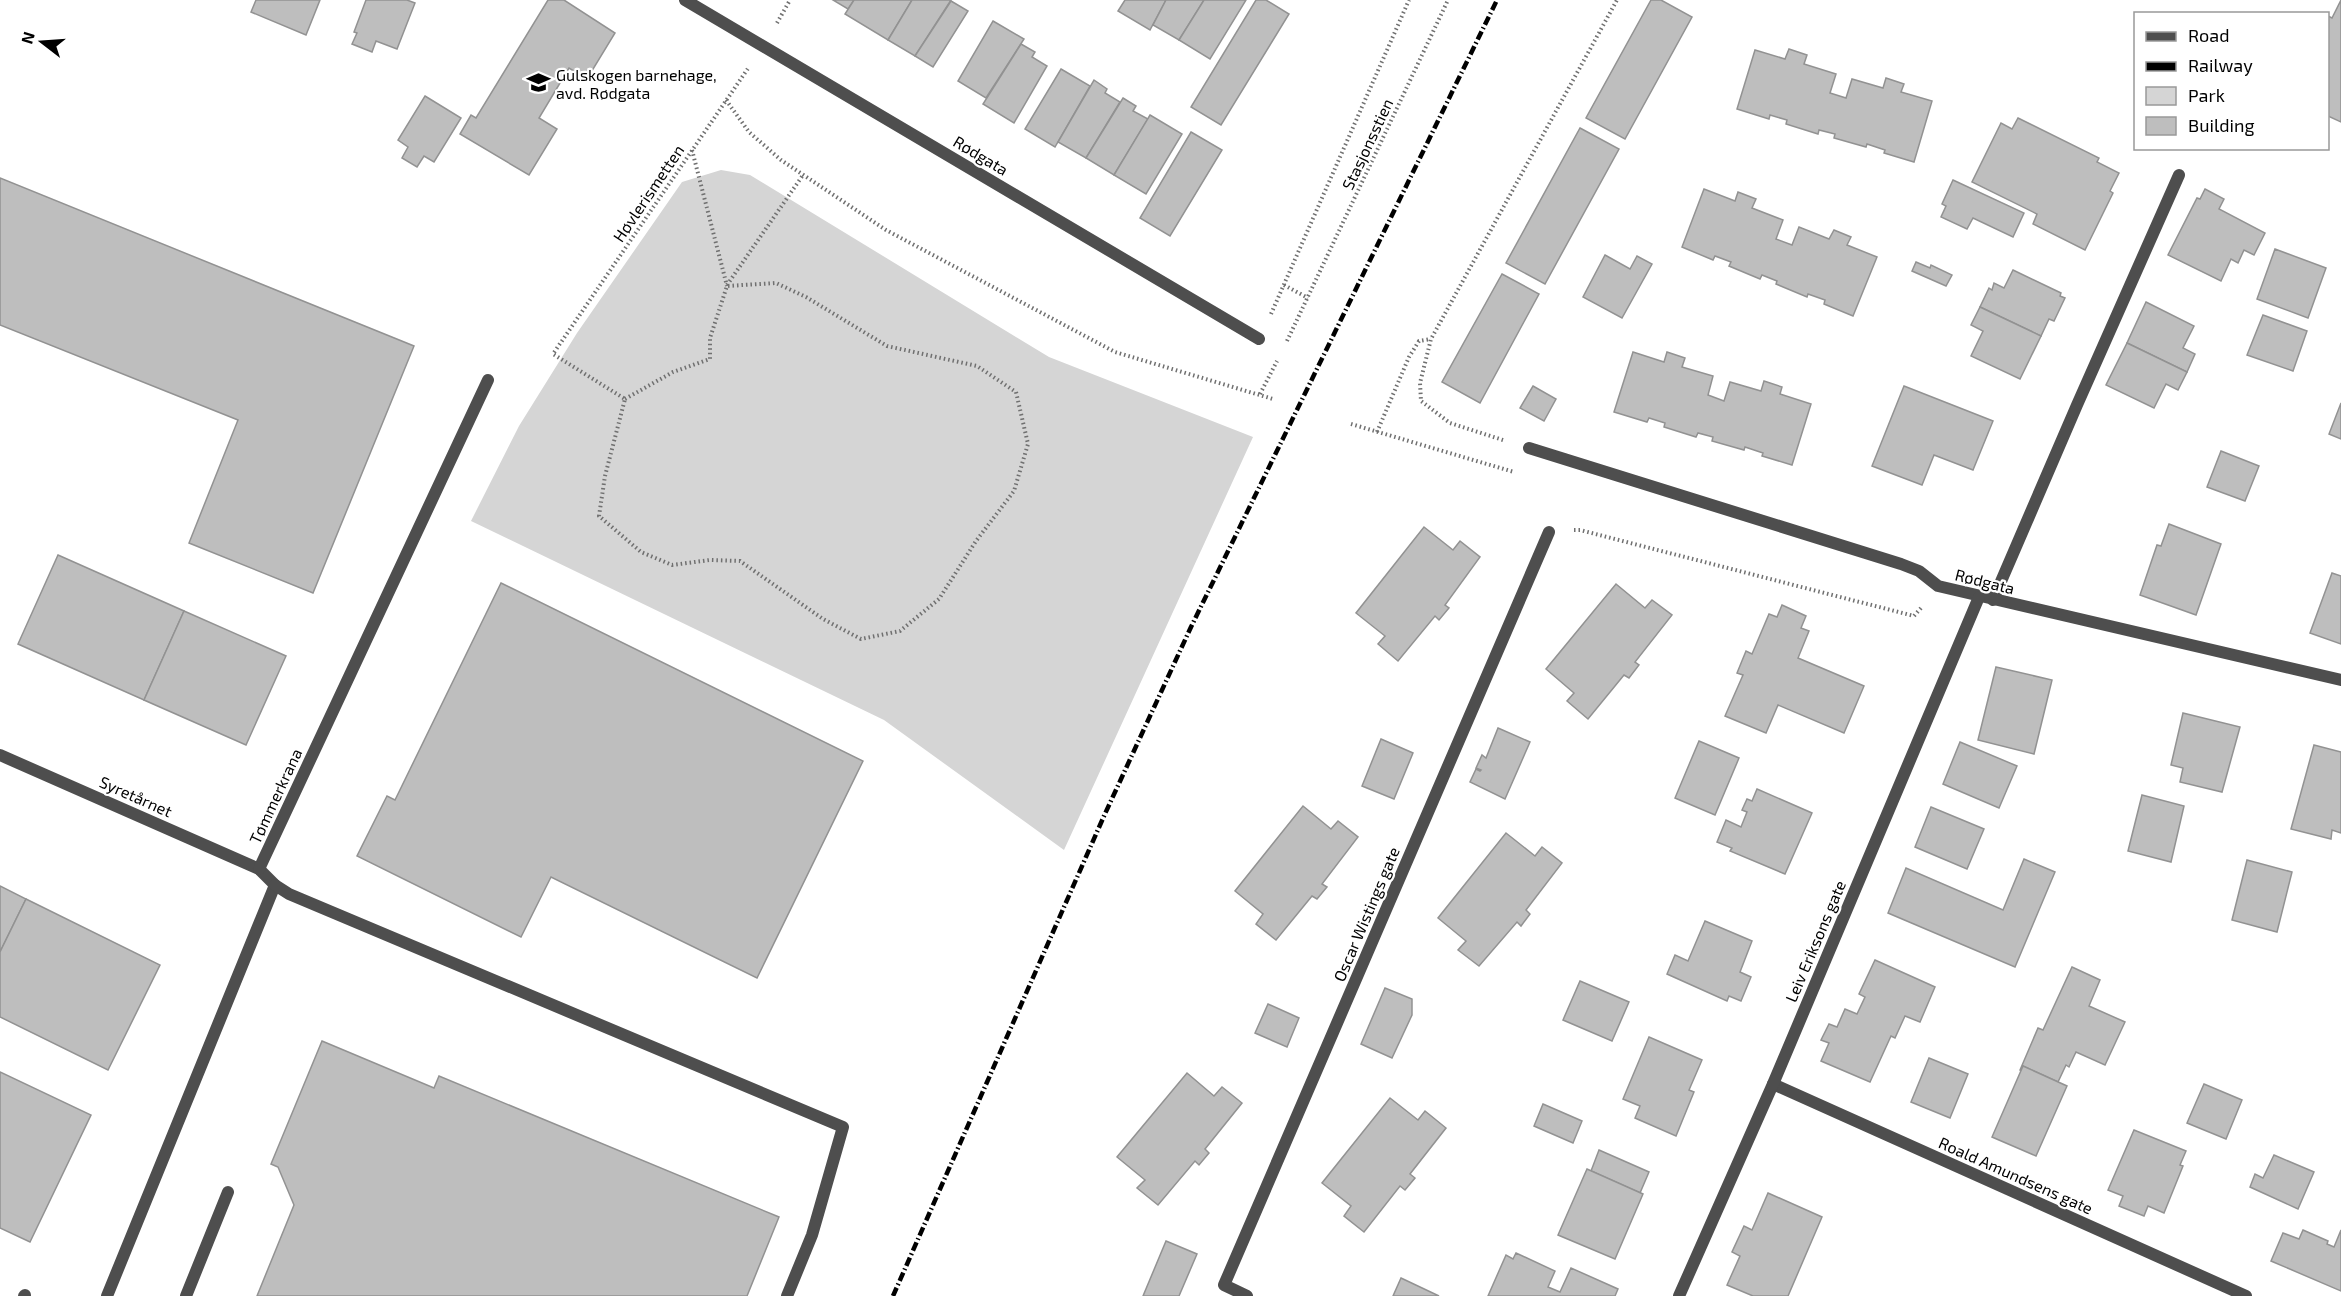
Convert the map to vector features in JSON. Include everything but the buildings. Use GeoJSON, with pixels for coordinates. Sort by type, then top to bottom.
{"type":"FeatureCollection","features":[{"type":"Feature","properties":{"kind":"street","name":"Rødgata"},"geometry":{"type":"LineString","coordinates":[[685,0],[1259,339]]}},
{"type":"Feature","properties":{"kind":"street"},"geometry":{"type":"LineString","coordinates":[[1993,600],[2179,175]]}},
{"type":"Feature","properties":{"kind":"street","name":"Tømmerkrana"},"geometry":{"type":"LineString","coordinates":[[488,380],[259,869],[275,885],[289,894],[843,1127],[812,1235],[787,1296]]}},
{"type":"Feature","properties":{"kind":"street","name":"Rødgata"},"geometry":{"type":"LineString","coordinates":[[1528,448],[1901,564],[1919,571],[1938,586],[2341,680]]}},
{"type":"Feature","properties":{"kind":"street","name":"Oscar Wistings gate"},"geometry":{"type":"LineString","coordinates":[[1247,1296],[1224,1286],[1549,532]]}},
{"type":"Feature","properties":{"kind":"street","name":"Leiv Eriksons gate"},"geometry":{"type":"LineString","coordinates":[[1679,1296],[1773,1084],[1979,597]]}},
{"type":"Feature","properties":{"kind":"street","name":"Syretårnet"},"geometry":{"type":"LineString","coordinates":[[0,754],[259,869]]}},
{"type":"Feature","properties":{"kind":"street"},"geometry":{"type":"LineString","coordinates":[[107,1296],[275,885]]}},
{"type":"Feature","properties":{"kind":"street","name":"Roald Amundsens gate"},"geometry":{"type":"LineString","coordinates":[[1773,1084],[2247,1296]]}},
{"type":"Feature","properties":{"kind":"street"},"geometry":{"type":"LineString","coordinates":[[186,1296],[228,1192]]}},
{"type":"Feature","properties":{"kind":"path"},"geometry":{"type":"LineString","coordinates":[[1259,339],[1409,0]]}},
{"type":"Feature","properties":{"kind":"path","name":"Stasjonsstien"},"geometry":{"type":"LineString","coordinates":[[1302,313],[1449,0]]}},
{"type":"Feature","properties":{"kind":"path"},"geometry":{"type":"LineString","coordinates":[[1528,448],[1450,423],[1421,401],[1420,383],[1431,339],[1617,0]]}},
{"type":"Feature","properties":{"kind":"path","name":"Høvlerismetten"},"geometry":{"type":"LineString","coordinates":[[625,399],[553,354],[764,45]]}},
{"type":"Feature","properties":{"kind":"path"},"geometry":{"type":"LineString","coordinates":[[726,100],[748,132],[781,160],[886,230],[1114,351],[1273,399]]}},
{"type":"Feature","properties":{"kind":"path"},"geometry":{"type":"LineString","coordinates":[[692,150],[727,286]]}},
{"type":"Feature","properties":{"kind":"path"},"geometry":{"type":"LineString","coordinates":[[727,286],[776,283],[806,297],[887,346],[928,357],[977,366],[1016,392],[1028,444],[1014,491],[976,541],[939,599],[900,631],[861,639],[823,619],[740,561],[710,560],[672,565],[641,552],[598,516],[605,476],[625,399],[673,372],[710,359],[710,339],[727,286],[803,175]]}},
{"type":"Feature","properties":{"kind":"path"},"geometry":{"type":"LineString","coordinates":[[1284,285],[1308,298]]}},
{"type":"Feature","properties":{"kind":"path"},"geometry":{"type":"LineString","coordinates":[[1377,432],[1409,357],[1419,341],[1431,339]]}},
{"type":"Feature","properties":{"kind":"path"},"geometry":{"type":"LineString","coordinates":[[1549,532],[1581,530],[1914,616],[1938,586]]}},
{"type":"Feature","properties":{"kind":"green space"},"geometry":{"type":"Polygon","coordinates":[[[721,170],[750,175],[1049,357],[1253,437],[1064,850],[884,720],[471,521],[519,426],[577,333],[682,182],[721,170]]]}},
{"type":"Feature","properties":{"kind":"railway"},"geometry":{"type":"LineString","coordinates":[[893,1296],[1104,816],[1191,627],[1497,0]]}},
{"type":"Feature","properties":{"kind":"place","name":"Gulskogen barnehage, avd. Rødgata"},"geometry":{"type":"Point","coordinates":[538,83]}}]}
